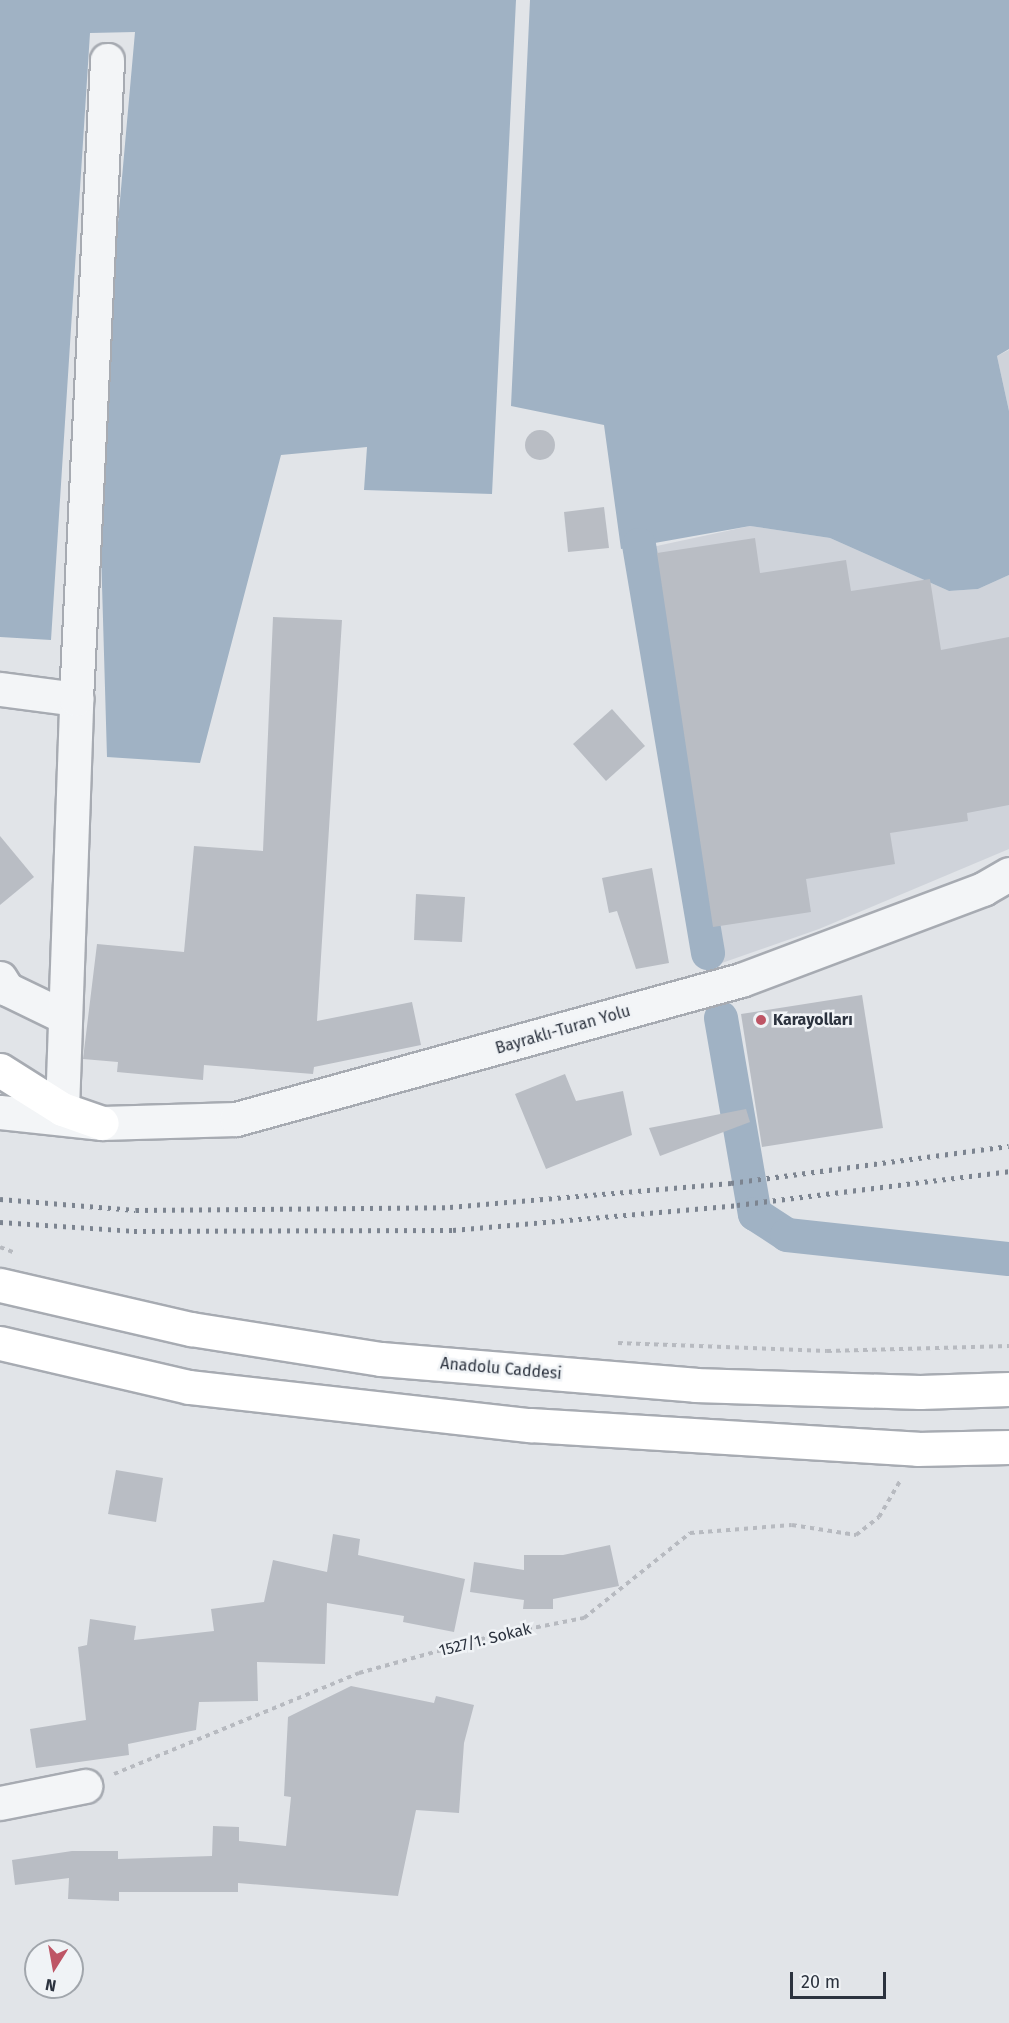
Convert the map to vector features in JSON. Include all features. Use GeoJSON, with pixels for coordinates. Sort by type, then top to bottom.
{"type":"FeatureCollection","features":[{"type":"Feature","properties":{"kind":"highway"},"geometry":{"type":"LineString","coordinates":[[0,1070],[62,1109],[102,1123]]}},
{"type":"Feature","properties":{"kind":"highway","name":"Anadolu Caddesi"},"geometry":{"type":"LineString","coordinates":[[0,1285],[191,1329],[381,1359],[695,1385],[920,1392],[1009,1389]]}},
{"type":"Feature","properties":{"kind":"highway"},"geometry":{"type":"LineString","coordinates":[[0,1343],[189,1387],[530,1425],[917,1449],[1009,1447]]}},
{"type":"Feature","properties":{"kind":"street"},"geometry":{"type":"LineString","coordinates":[[62,1109],[76,699],[107,60]]}},
{"type":"Feature","properties":{"kind":"street"},"geometry":{"type":"LineString","coordinates":[[0,689],[76,699]]}},
{"type":"Feature","properties":{"kind":"street","name":"Bayraklı-Turan Yolu"},"geometry":{"type":"LineString","coordinates":[[0,1112],[102,1123],[236,1119],[494,1050],[741,980],[983,889],[1009,874]]}},
{"type":"Feature","properties":{"kind":"street"},"geometry":{"type":"LineString","coordinates":[[0,978],[7,989],[65,1017]]}},
{"type":"Feature","properties":{"kind":"street"},"geometry":{"type":"LineString","coordinates":[[0,1803],[85,1786]]}},
{"type":"Feature","properties":{"kind":"path"},"geometry":{"type":"LineString","coordinates":[[606,1342],[827,1351],[1009,1346]]}},
{"type":"Feature","properties":{"kind":"path","name":"1527/1. Sokak"},"geometry":{"type":"LineString","coordinates":[[85,1786],[359,1673],[492,1636],[584,1618],[690,1533],[792,1525],[856,1535],[879,1517],[917,1449]]}},
{"type":"Feature","properties":{"kind":"shaded area"},"geometry":{"type":"Polygon","coordinates":[[[1009,350],[1009,411],[997,356],[1009,350]]]}},
{"type":"Feature","properties":{"kind":"shaded area"},"geometry":{"type":"Polygon","coordinates":[[[750,526],[830,538],[949,591],[978,589],[1009,575],[1009,849],[819,929],[719,964],[652,547],[750,526]]]}},
{"type":"Feature","properties":{"kind":"water"},"geometry":{"type":"Polygon","coordinates":[[[0,0],[516,0],[492,494],[364,490],[367,447],[281,455],[200,763],[107,757],[98,447],[135,32],[90,33],[51,640],[0,637],[0,0]]]}},
{"type":"Feature","properties":{"kind":"water"},"geometry":{"type":"Polygon","coordinates":[[[530,0],[1009,0],[1009,349],[997,356],[1009,411],[1009,575],[978,589],[949,591],[830,538],[750,526],[621,549],[604,425],[511,406],[530,0]]]}},
{"type":"Feature","properties":{"kind":"building"},"geometry":{"type":"Polygon","coordinates":[[[540,430],[551,434],[555,445],[551,456],[540,460],[529,456],[525,445],[529,434],[540,430]]]}},
{"type":"Feature","properties":{"kind":"building"},"geometry":{"type":"Polygon","coordinates":[[[604,507],[609,548],[568,552],[564,512],[604,507]]]}},
{"type":"Feature","properties":{"kind":"building"},"geometry":{"type":"Polygon","coordinates":[[[755,538],[760,573],[846,560],[851,591],[930,579],[941,650],[1009,637],[1009,805],[967,813],[968,821],[890,833],[895,864],[806,879],[811,912],[713,927],[657,553],[755,538]]]}},
{"type":"Feature","properties":{"kind":"building"},"geometry":{"type":"Polygon","coordinates":[[[273,617],[342,620],[317,1021],[412,1002],[421,1045],[314,1067],[313,1074],[204,1065],[203,1080],[117,1072],[118,1062],[83,1059],[97,944],[184,952],[194,846],[263,851],[273,617]]]}},
{"type":"Feature","properties":{"kind":"building"},"geometry":{"type":"Polygon","coordinates":[[[612,709],[645,746],[606,781],[573,744],[612,709]]]}},
{"type":"Feature","properties":{"kind":"building"},"geometry":{"type":"Polygon","coordinates":[[[0,836],[34,877],[0,905],[0,836]]]}},
{"type":"Feature","properties":{"kind":"building"},"geometry":{"type":"Polygon","coordinates":[[[652,868],[669,963],[636,969],[617,911],[609,913],[602,878],[652,868]]]}},
{"type":"Feature","properties":{"kind":"building"},"geometry":{"type":"Polygon","coordinates":[[[416,894],[465,897],[462,942],[414,940],[416,894]]]}},
{"type":"Feature","properties":{"kind":"building"},"geometry":{"type":"Polygon","coordinates":[[[862,995],[883,1128],[762,1147],[741,1014],[862,995]]]}},
{"type":"Feature","properties":{"kind":"building"},"geometry":{"type":"Polygon","coordinates":[[[565,1074],[576,1101],[623,1091],[632,1135],[546,1169],[515,1094],[565,1074]]]}},
{"type":"Feature","properties":{"kind":"building"},"geometry":{"type":"Polygon","coordinates":[[[746,1109],[750,1122],[660,1156],[649,1128],[746,1109]]]}},
{"type":"Feature","properties":{"kind":"building"},"geometry":{"type":"Polygon","coordinates":[[[116,1470],[163,1478],[156,1522],[108,1514],[116,1470]]]}},
{"type":"Feature","properties":{"kind":"building"},"geometry":{"type":"Polygon","coordinates":[[[333,1534],[360,1539],[358,1555],[465,1579],[454,1632],[403,1622],[404,1616],[327,1603],[325,1664],[257,1662],[258,1701],[199,1702],[196,1730],[128,1744],[129,1755],[36,1768],[30,1729],[86,1720],[78,1647],[87,1645],[90,1619],[136,1626],[134,1640],[214,1631],[211,1609],[264,1602],[273,1560],[327,1572],[333,1534]]]}},
{"type":"Feature","properties":{"kind":"building"},"geometry":{"type":"Polygon","coordinates":[[[610,1545],[619,1586],[553,1599],[553,1609],[523,1609],[524,1600],[470,1592],[474,1562],[524,1570],[524,1555],[563,1555],[610,1545]]]}},
{"type":"Feature","properties":{"kind":"building"},"geometry":{"type":"Polygon","coordinates":[[[351,1686],[434,1703],[436,1696],[474,1705],[464,1743],[459,1813],[416,1810],[398,1896],[238,1883],[238,1892],[119,1892],[119,1901],[68,1899],[69,1878],[15,1885],[12,1860],[72,1851],[118,1851],[118,1859],[212,1856],[213,1826],[239,1827],[239,1841],[286,1846],[291,1797],[284,1796],[288,1717],[351,1686]]]}},
{"type":"Feature","properties":{"kind":"waterway"},"geometry":{"type":"LineString","coordinates":[[639,545],[708,953]]}},
{"type":"Feature","properties":{"kind":"waterway"},"geometry":{"type":"LineString","coordinates":[[721,1018],[755,1214],[787,1235],[1009,1259]]}},
{"type":"Feature","properties":{"kind":"railway"},"geometry":{"type":"LineString","coordinates":[[0,1199],[136,1210],[450,1207],[731,1183],[1009,1146]]}},
{"type":"Feature","properties":{"kind":"railway"},"geometry":{"type":"LineString","coordinates":[[0,1222],[134,1231],[453,1230],[737,1205],[1009,1171]]}},
{"type":"Feature","properties":{"kind":"place","name":"Karayolları"},"geometry":{"type":"Point","coordinates":[761,1020]}}]}
